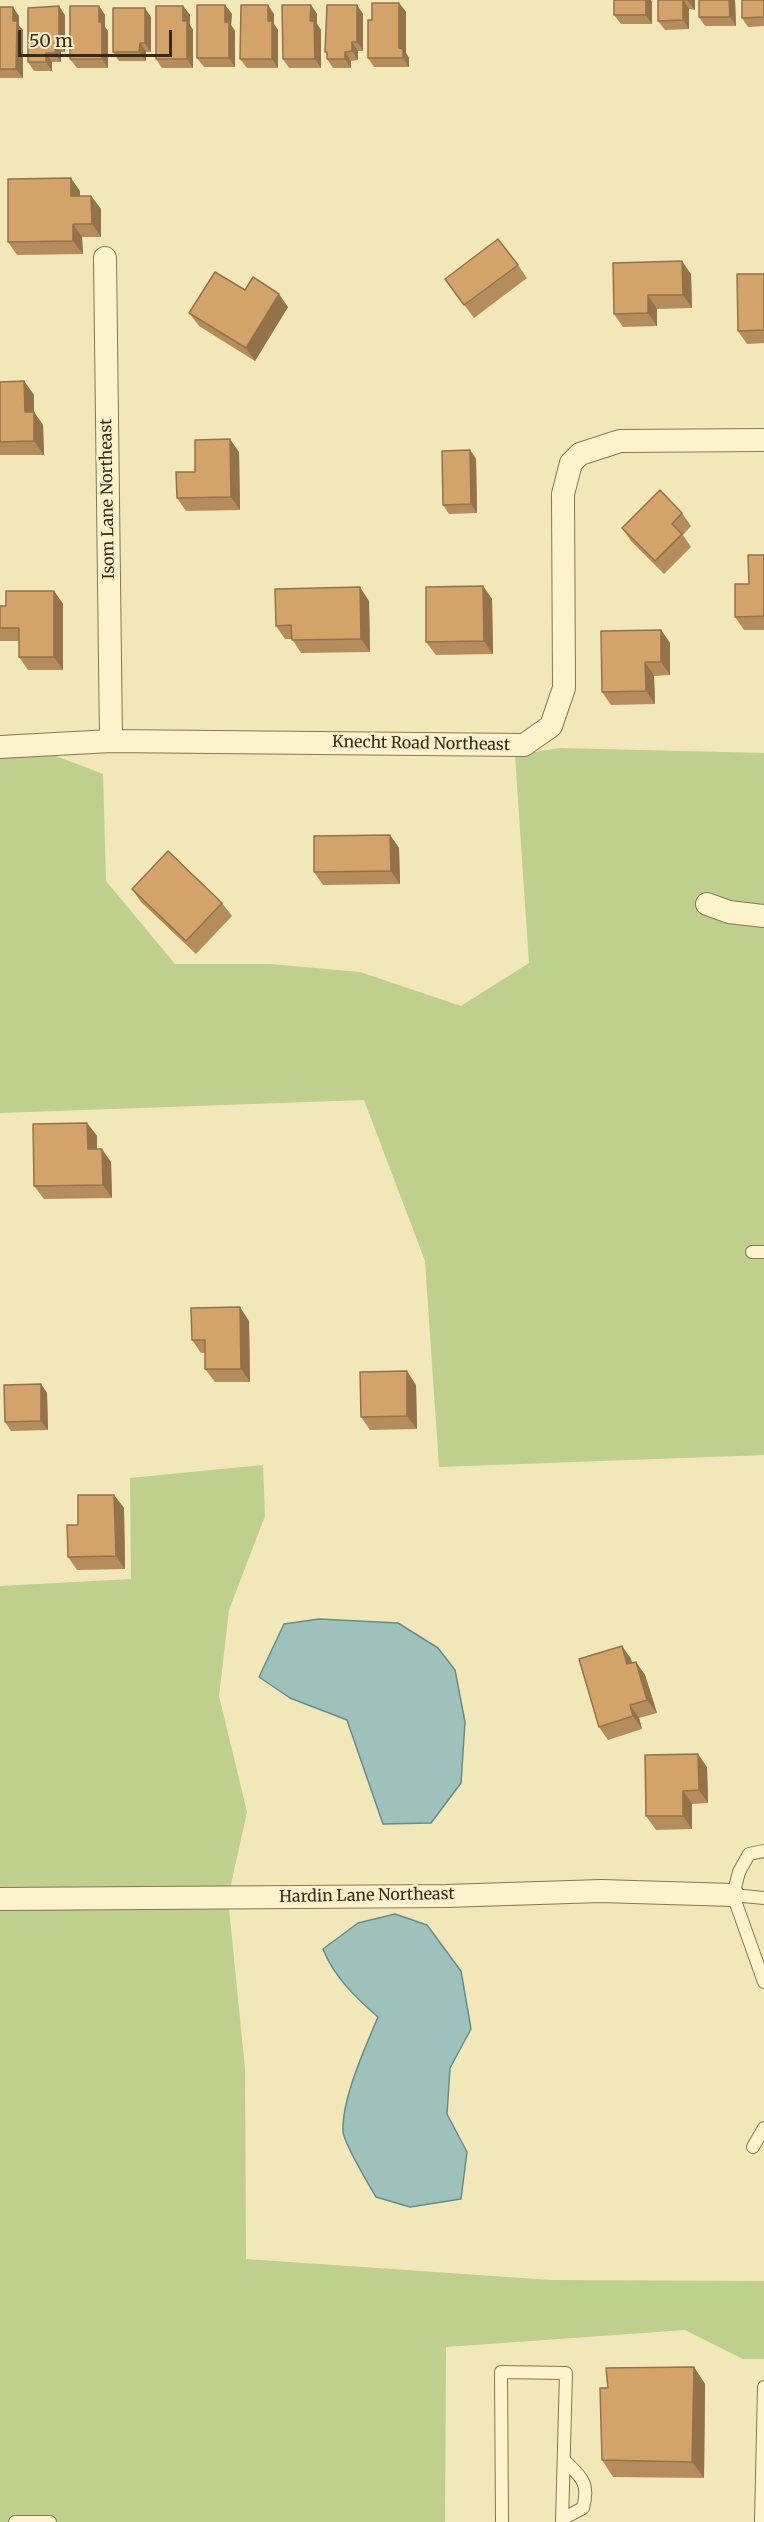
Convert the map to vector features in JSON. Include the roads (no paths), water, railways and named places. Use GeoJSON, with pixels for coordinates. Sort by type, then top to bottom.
{"type":"FeatureCollection","features":[{"type":"Feature","properties":{"kind":"street","name":"Isom Lane Northeast"},"geometry":{"type":"LineString","coordinates":[[105,258],[111,741]]}},
{"type":"Feature","properties":{"kind":"street","name":"Knecht Road Northeast"},"geometry":{"type":"LineString","coordinates":[[0,747],[111,741],[524,745],[551,726],[564,687],[563,494],[571,463],[580,454],[620,441],[764,440]]}},
{"type":"Feature","properties":{"kind":"street"},"geometry":{"type":"LineString","coordinates":[[706,904],[729,912],[764,916]]}},
{"type":"Feature","properties":{"kind":"street","name":"Hardin Lane Northeast"},"geometry":{"type":"LineString","coordinates":[[0,1899],[446,1896],[591,1891],[733,1895]]}},
{"type":"Feature","properties":{"kind":"lane"},"geometry":{"type":"LineString","coordinates":[[764,1851],[749,1854],[739,1872],[733,1895],[764,1983]]}},
{"type":"Feature","properties":{"kind":"lane"},"geometry":{"type":"LineString","coordinates":[[733,1895],[764,1898]]}},
{"type":"Feature","properties":{"kind":"lane"},"geometry":{"type":"LineString","coordinates":[[753,2147],[764,2128]]}},
{"type":"Feature","properties":{"kind":"lane"},"geometry":{"type":"LineString","coordinates":[[502,2522],[501,2372],[566,2373],[562,2520]]}},
{"type":"Feature","properties":{"kind":"lane"},"geometry":{"type":"LineString","coordinates":[[760,2522],[764,2387]]}},
{"type":"Feature","properties":{"kind":"lane"},"geometry":{"type":"LineString","coordinates":[[562,2520],[584,2508],[586,2497],[586,2484],[564,2460]]}},
{"type":"Feature","properties":{"kind":"lane"},"geometry":{"type":"LineString","coordinates":[[15,2522],[50,2522]]}},
{"type":"Feature","properties":{"kind":"water"},"geometry":{"type":"Polygon","coordinates":[[[319,1619],[398,1623],[438,1648],[455,1670],[465,1722],[461,1783],[431,1823],[383,1824],[347,1720],[290,1698],[259,1677],[284,1624],[319,1619]]]}},
{"type":"Feature","properties":{"kind":"water"},"geometry":{"type":"Polygon","coordinates":[[[395,1914],[427,1925],[461,1971],[471,2029],[450,2068],[447,2114],[467,2152],[461,2199],[410,2207],[376,2197],[344,2137],[344,2118],[350,2089],[378,2017],[339,1978],[323,1949],[358,1923],[395,1914]]]}}]}
